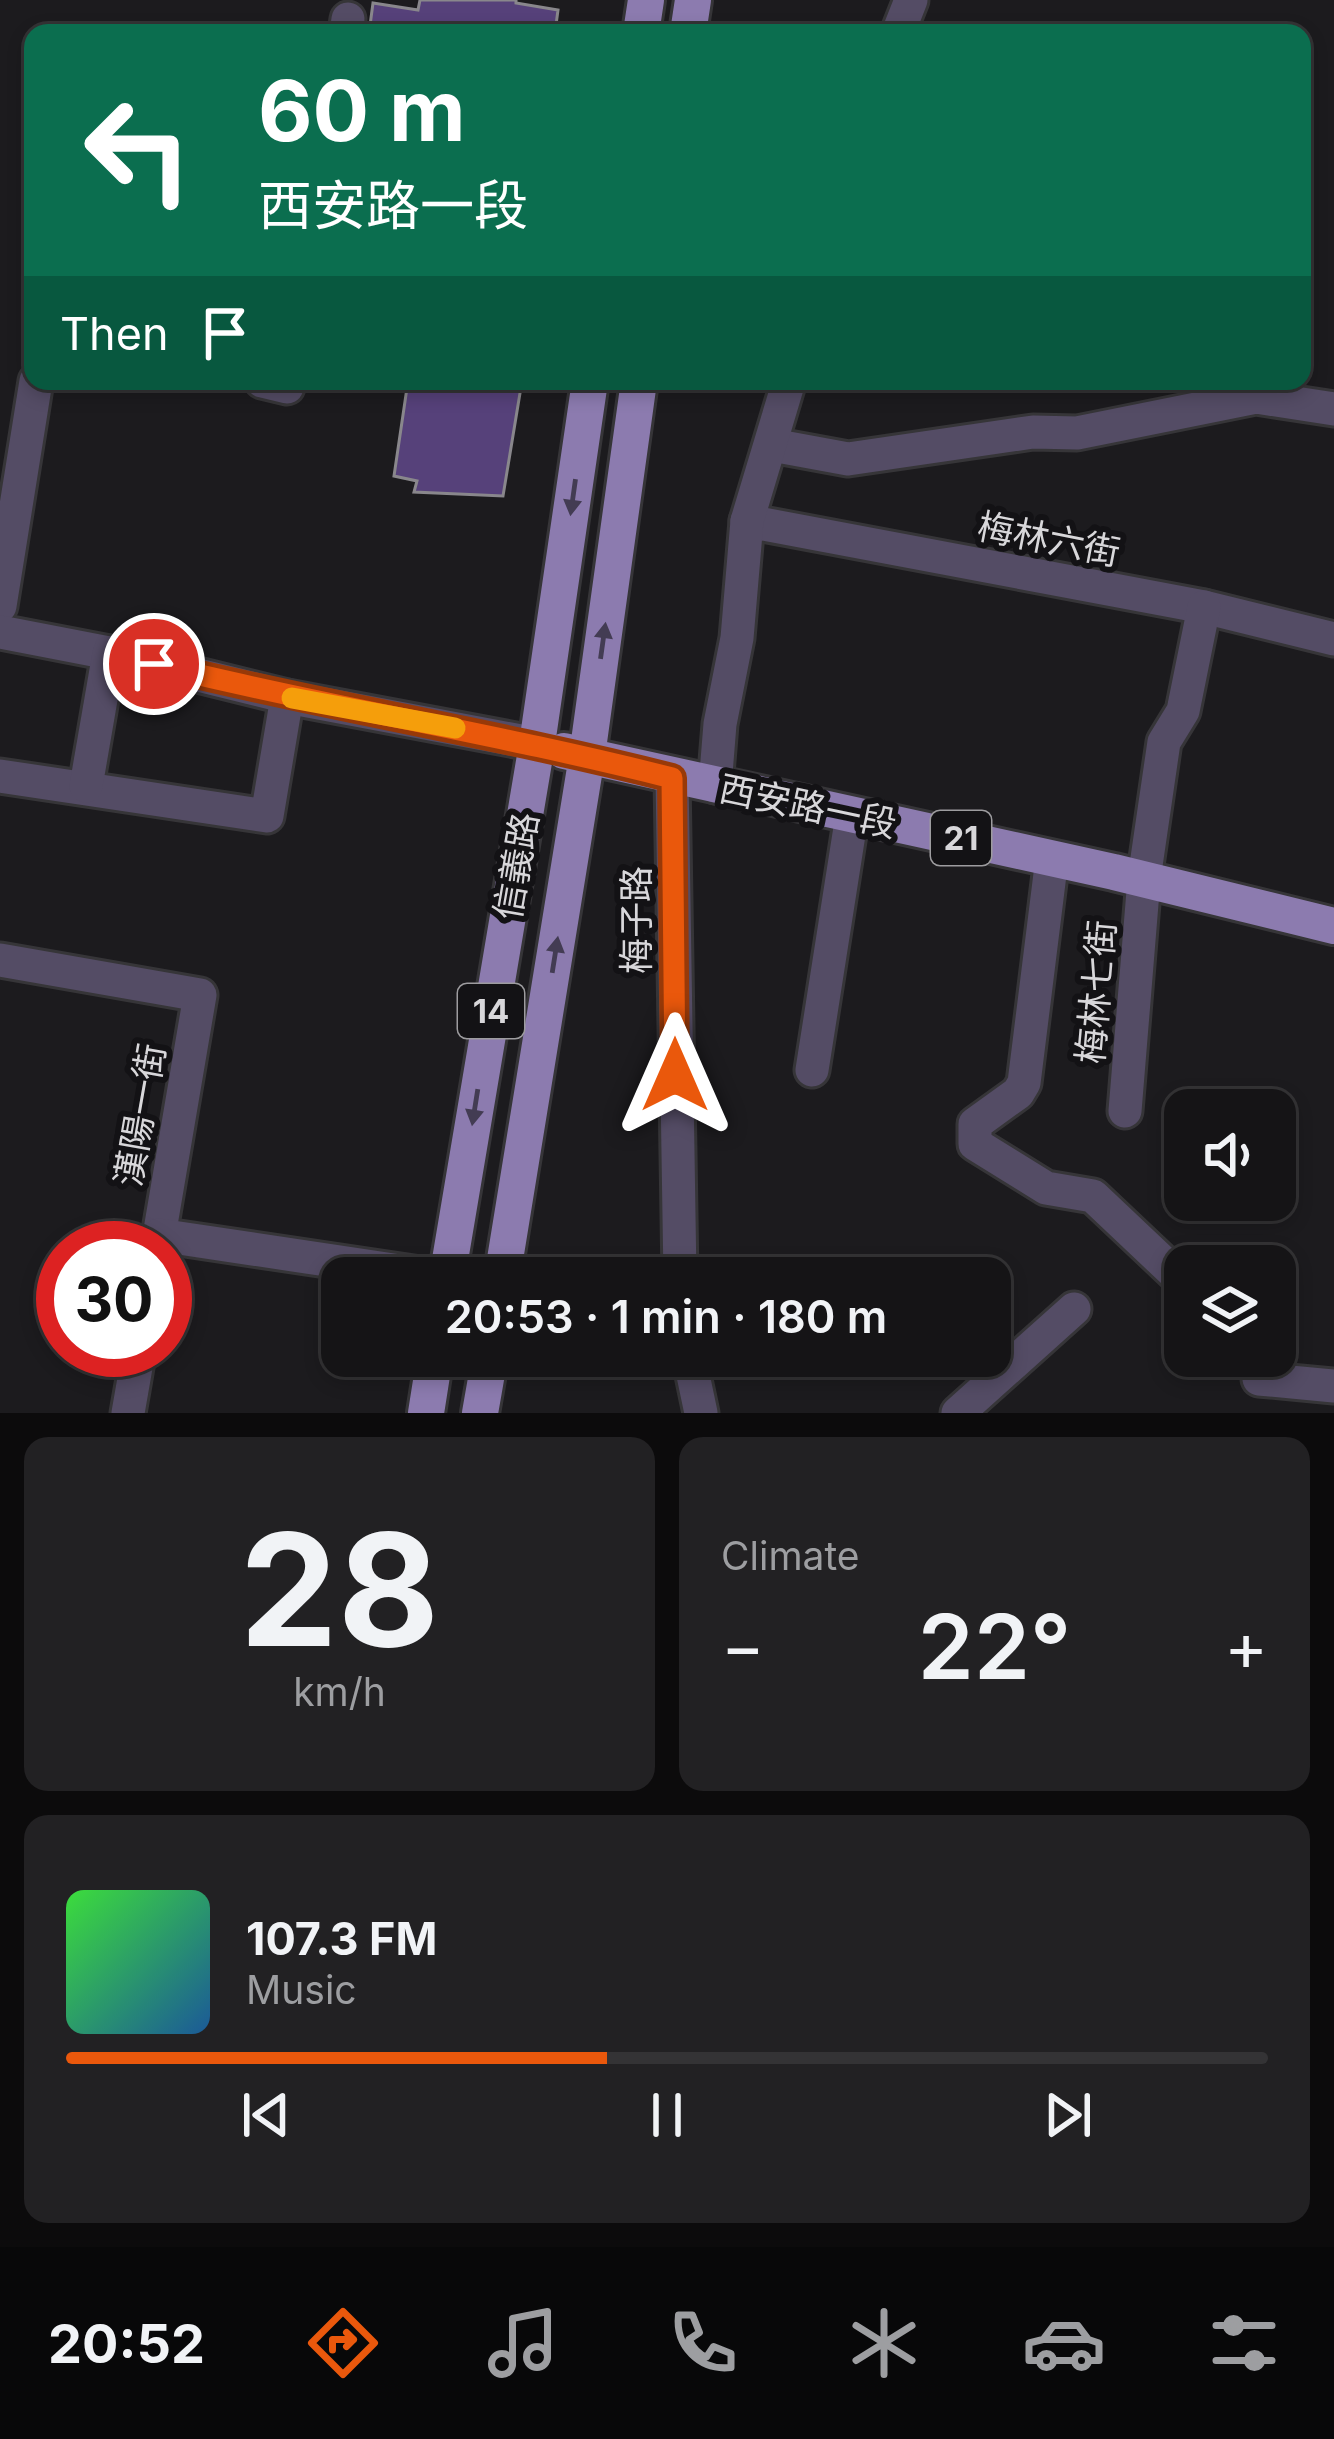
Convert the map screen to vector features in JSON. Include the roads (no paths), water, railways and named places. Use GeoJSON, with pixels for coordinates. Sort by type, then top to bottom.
{"type":"FeatureCollection","features":[{"type":"Feature","properties":{"kind":"main road","name":"信義路"},"geometry":{"type":"LineString","coordinates":[[451,1257],[537,744],[589,390]]}},
{"type":"Feature","properties":{"kind":"main road","name":"信義路"},"geometry":{"type":"LineString","coordinates":[[505,1257],[587,756],[638,390]]}},
{"type":"Feature","properties":{"kind":"main road","name":"西安路一段"},"geometry":{"type":"LineString","coordinates":[[537,744],[1334,926]]}},
{"type":"Feature","properties":{"kind":"main road"},"geometry":{"type":"LineString","coordinates":[[426,1413],[432,1377]]}},
{"type":"Feature","properties":{"kind":"main road"},"geometry":{"type":"LineString","coordinates":[[481,1413],[487,1377]]}},
{"type":"Feature","properties":{"kind":"street"},"geometry":{"type":"LineString","coordinates":[[0,606],[35,390]]}},
{"type":"Feature","properties":{"kind":"street"},"geometry":{"type":"LineString","coordinates":[[715,786],[747,521],[787,390]]}},
{"type":"Feature","properties":{"kind":"street"},"geometry":{"type":"LineString","coordinates":[[772,445],[848,459],[1033,432],[1077,433],[1256,397],[1334,409]]}},
{"type":"Feature","properties":{"kind":"street","name":"梅林六街"},"geometry":{"type":"LineString","coordinates":[[747,521],[1204,608],[1334,639]]}},
{"type":"Feature","properties":{"kind":"street","name":"梅林七街"},"geometry":{"type":"LineString","coordinates":[[1125,1111],[1144,879],[1164,742],[1183,711],[1204,608]]}},
{"type":"Feature","properties":{"kind":"street","name":"西安路一段"},"geometry":{"type":"LineString","coordinates":[[0,632],[287,697],[537,744]]}},
{"type":"Feature","properties":{"kind":"street"},"geometry":{"type":"LineString","coordinates":[[86,786],[109,653]]}},
{"type":"Feature","properties":{"kind":"street"},"geometry":{"type":"LineString","coordinates":[[0,776],[267,816],[287,697]]}},
{"type":"Feature","properties":{"kind":"street","name":"梅子路"},"geometry":{"type":"LineString","coordinates":[[672,778],[680,1257]]}},
{"type":"Feature","properties":{"kind":"street"},"geometry":{"type":"LineString","coordinates":[[812,1070],[852,815]]}},
{"type":"Feature","properties":{"kind":"street"},"geometry":{"type":"LineString","coordinates":[[1052,858],[1024,1083],[1018,1094],[975,1124],[975,1144],[1046,1188],[1093,1196],[1164,1263]]}},
{"type":"Feature","properties":{"kind":"street","name":"漢陽一街"},"geometry":{"type":"LineString","coordinates":[[0,960],[200,995],[161,1221]]}},
{"type":"Feature","properties":{"kind":"street"},"geometry":{"type":"LineString","coordinates":[[192,1245],[321,1262]]}},
{"type":"Feature","properties":{"kind":"street"},"geometry":{"type":"LineString","coordinates":[[958,1413],[1074,1309]]}},
{"type":"Feature","properties":{"kind":"street"},"geometry":{"type":"LineString","coordinates":[[128,1413],[134,1377]]}},
{"type":"Feature","properties":{"kind":"street"},"geometry":{"type":"LineString","coordinates":[[693,1377],[701,1413]]}},
{"type":"Feature","properties":{"kind":"street"},"geometry":{"type":"LineString","coordinates":[[1259,1379],[1334,1385]]}}]}
